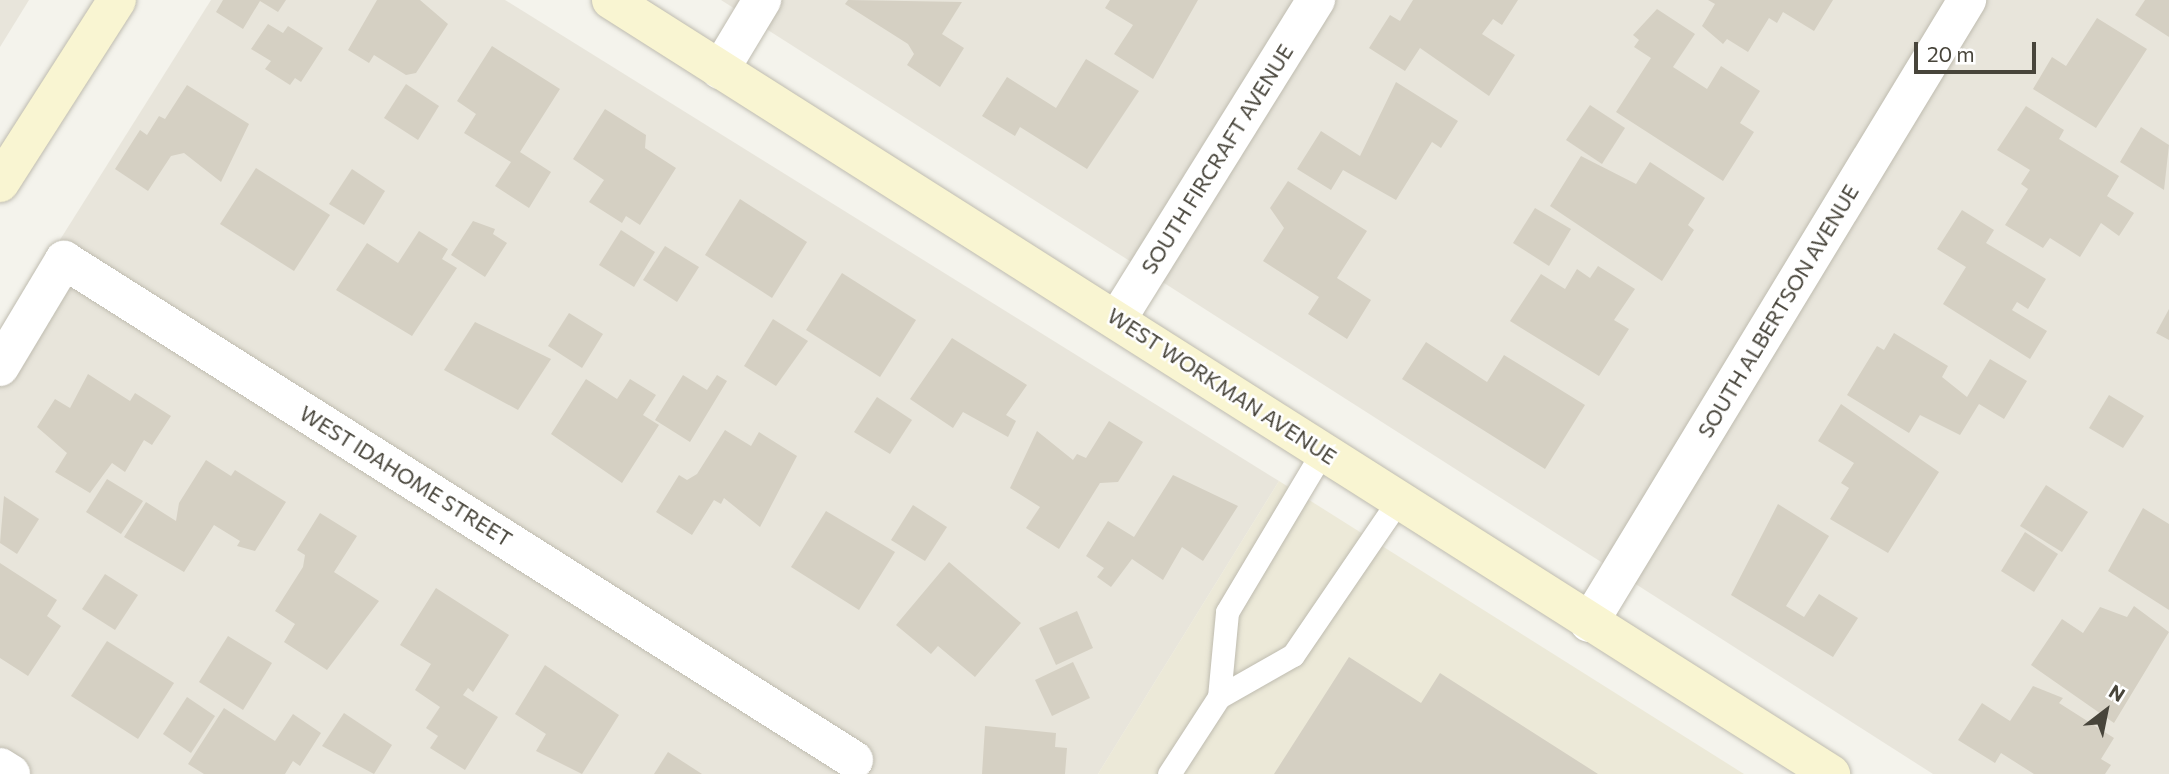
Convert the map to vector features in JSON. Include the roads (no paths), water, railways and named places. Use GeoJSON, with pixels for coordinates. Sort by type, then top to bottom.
{"type":"FeatureCollection","features":[{"type":"Feature","properties":{"kind":"street"},"geometry":{"type":"LineString","coordinates":[[0,183],[117,0]]}},
{"type":"Feature","properties":{"kind":"street","name":"WEST WORKMAN AVENUE"},"geometry":{"type":"LineString","coordinates":[[611,0],[1118,318],[1812,769]]}},
{"type":"Feature","properties":{"kind":"street"},"geometry":{"type":"LineString","coordinates":[[720,70],[762,0]]}},
{"type":"Feature","properties":{"kind":"street","name":"SOUTH FIRCRAFT AVENUE"},"geometry":{"type":"LineString","coordinates":[[1118,318],[1316,0]]}},
{"type":"Feature","properties":{"kind":"street","name":"SOUTH ALBERTSON AVENUE"},"geometry":{"type":"LineString","coordinates":[[1589,623],[1967,0]]}},
{"type":"Feature","properties":{"kind":"street","name":"WEST IDAHOME STREET"},"geometry":{"type":"LineString","coordinates":[[0,368],[64,260],[854,760]]}},
{"type":"Feature","properties":{"kind":"street"},"geometry":{"type":"LineString","coordinates":[[0,767],[11,774]]}},
{"type":"Feature","properties":{"kind":"lane"},"geometry":{"type":"LineString","coordinates":[[1168,774],[1219,696],[1227,612],[1323,451]]}},
{"type":"Feature","properties":{"kind":"lane"},"geometry":{"type":"LineString","coordinates":[[1219,696],[1293,655],[1398,501]]}}]}
